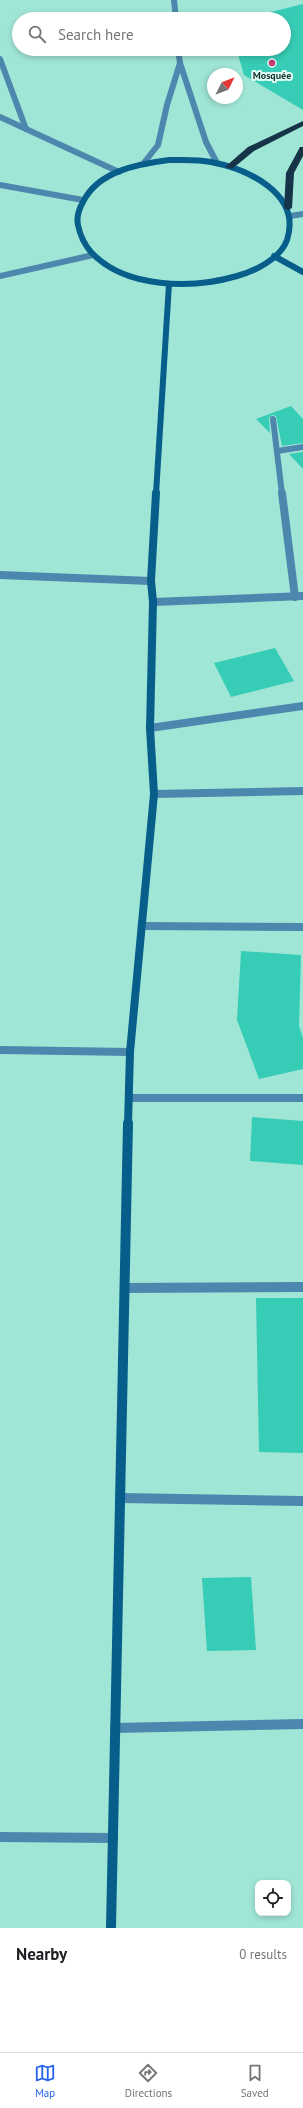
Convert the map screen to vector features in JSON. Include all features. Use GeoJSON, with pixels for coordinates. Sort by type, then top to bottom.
{"type":"FeatureCollection","features":[{"type":"Feature","properties":{"kind":"highway"},"geometry":{"type":"LineString","coordinates":[[230,166],[251,149],[303,124]]}},
{"type":"Feature","properties":{"kind":"highway"},"geometry":{"type":"LineString","coordinates":[[289,212],[290,173],[303,149]]}},
{"type":"Feature","properties":{"kind":"main road"},"geometry":{"type":"LineString","coordinates":[[169,160],[193,160],[216,163],[248,172],[273,188],[289,212],[291,224],[287,241],[274,256],[255,270],[229,279],[199,284],[169,284],[139,279],[113,269],[93,255],[80,237],[77,218],[83,200],[97,184],[119,172],[143,164],[169,160]]}},
{"type":"Feature","properties":{"kind":"main road"},"geometry":{"type":"LineString","coordinates":[[274,256],[303,272]]}},
{"type":"Feature","properties":{"kind":"main road"},"geometry":{"type":"LineString","coordinates":[[111,1928],[130,1052],[154,794],[150,728],[153,602],[151,581],[169,284]]}},
{"type":"Feature","properties":{"kind":"street"},"geometry":{"type":"LineString","coordinates":[[174,0],[175,12]]}},
{"type":"Feature","properties":{"kind":"street"},"geometry":{"type":"LineString","coordinates":[[179,56],[206,142],[216,163]]}},
{"type":"Feature","properties":{"kind":"street"},"geometry":{"type":"LineString","coordinates":[[0,59],[26,129]]}},
{"type":"Feature","properties":{"kind":"street"},"geometry":{"type":"LineString","coordinates":[[143,164],[158,144],[180,63]]}},
{"type":"Feature","properties":{"kind":"street"},"geometry":{"type":"LineString","coordinates":[[0,117],[119,172]]}},
{"type":"Feature","properties":{"kind":"street"},"geometry":{"type":"LineString","coordinates":[[0,185],[83,200]]}},
{"type":"Feature","properties":{"kind":"street"},"geometry":{"type":"LineString","coordinates":[[289,212],[303,214]]}},
{"type":"Feature","properties":{"kind":"street"},"geometry":{"type":"LineString","coordinates":[[0,276],[93,255]]}},
{"type":"Feature","properties":{"kind":"street"},"geometry":{"type":"LineString","coordinates":[[153,602],[299,596],[273,419]]}},
{"type":"Feature","properties":{"kind":"street"},"geometry":{"type":"LineString","coordinates":[[277,451],[303,447]]}},
{"type":"Feature","properties":{"kind":"street"},"geometry":{"type":"LineString","coordinates":[[0,575],[151,581]]}},
{"type":"Feature","properties":{"kind":"street"},"geometry":{"type":"LineString","coordinates":[[150,728],[303,706]]}},
{"type":"Feature","properties":{"kind":"street"},"geometry":{"type":"LineString","coordinates":[[154,794],[303,791]]}},
{"type":"Feature","properties":{"kind":"street"},"geometry":{"type":"LineString","coordinates":[[142,926],[303,928]]}},
{"type":"Feature","properties":{"kind":"street"},"geometry":{"type":"LineString","coordinates":[[0,1050],[130,1052]]}},
{"type":"Feature","properties":{"kind":"street"},"geometry":{"type":"LineString","coordinates":[[129,1098],[303,1098]]}},
{"type":"Feature","properties":{"kind":"street"},"geometry":{"type":"LineString","coordinates":[[125,1288],[303,1287]]}},
{"type":"Feature","properties":{"kind":"street"},"geometry":{"type":"LineString","coordinates":[[121,1498],[303,1501]]}},
{"type":"Feature","properties":{"kind":"street"},"geometry":{"type":"LineString","coordinates":[[115,1728],[303,1724]]}},
{"type":"Feature","properties":{"kind":"street"},"geometry":{"type":"LineString","coordinates":[[0,1837],[113,1838]]}},
{"type":"Feature","properties":{"kind":"building","name":"Mosquée"},"geometry":{"type":"Polygon","coordinates":[[[303,4],[303,110],[244,75],[238,56],[291,56],[291,12],[271,12],[303,4]]]}},
{"type":"Feature","properties":{"kind":"building"},"geometry":{"type":"Polygon","coordinates":[[[291,406],[303,419],[303,443],[282,446],[276,416],[272,415],[269,418],[270,433],[256,419],[291,406]]]}},
{"type":"Feature","properties":{"kind":"building"},"geometry":{"type":"Polygon","coordinates":[[[303,452],[303,469],[289,454],[303,452]]]}},
{"type":"Feature","properties":{"kind":"building"},"geometry":{"type":"Polygon","coordinates":[[[275,648],[294,681],[231,697],[214,663],[275,648]]]}},
{"type":"Feature","properties":{"kind":"building"},"geometry":{"type":"Polygon","coordinates":[[[241,951],[301,955],[299,1026],[303,1038],[303,1069],[259,1079],[237,1020],[241,951]]]}},
{"type":"Feature","properties":{"kind":"building"},"geometry":{"type":"Polygon","coordinates":[[[252,1117],[303,1121],[303,1165],[250,1161],[252,1117]]]}},
{"type":"Feature","properties":{"kind":"building"},"geometry":{"type":"Polygon","coordinates":[[[256,1298],[303,1298],[303,1453],[259,1452],[256,1298]]]}},
{"type":"Feature","properties":{"kind":"building"},"geometry":{"type":"Polygon","coordinates":[[[251,1577],[256,1650],[207,1651],[202,1578],[251,1577]]]}},
{"type":"Feature","properties":{"kind":"place","name":"Mosquée"},"geometry":{"type":"Point","coordinates":[272,63]}}]}
